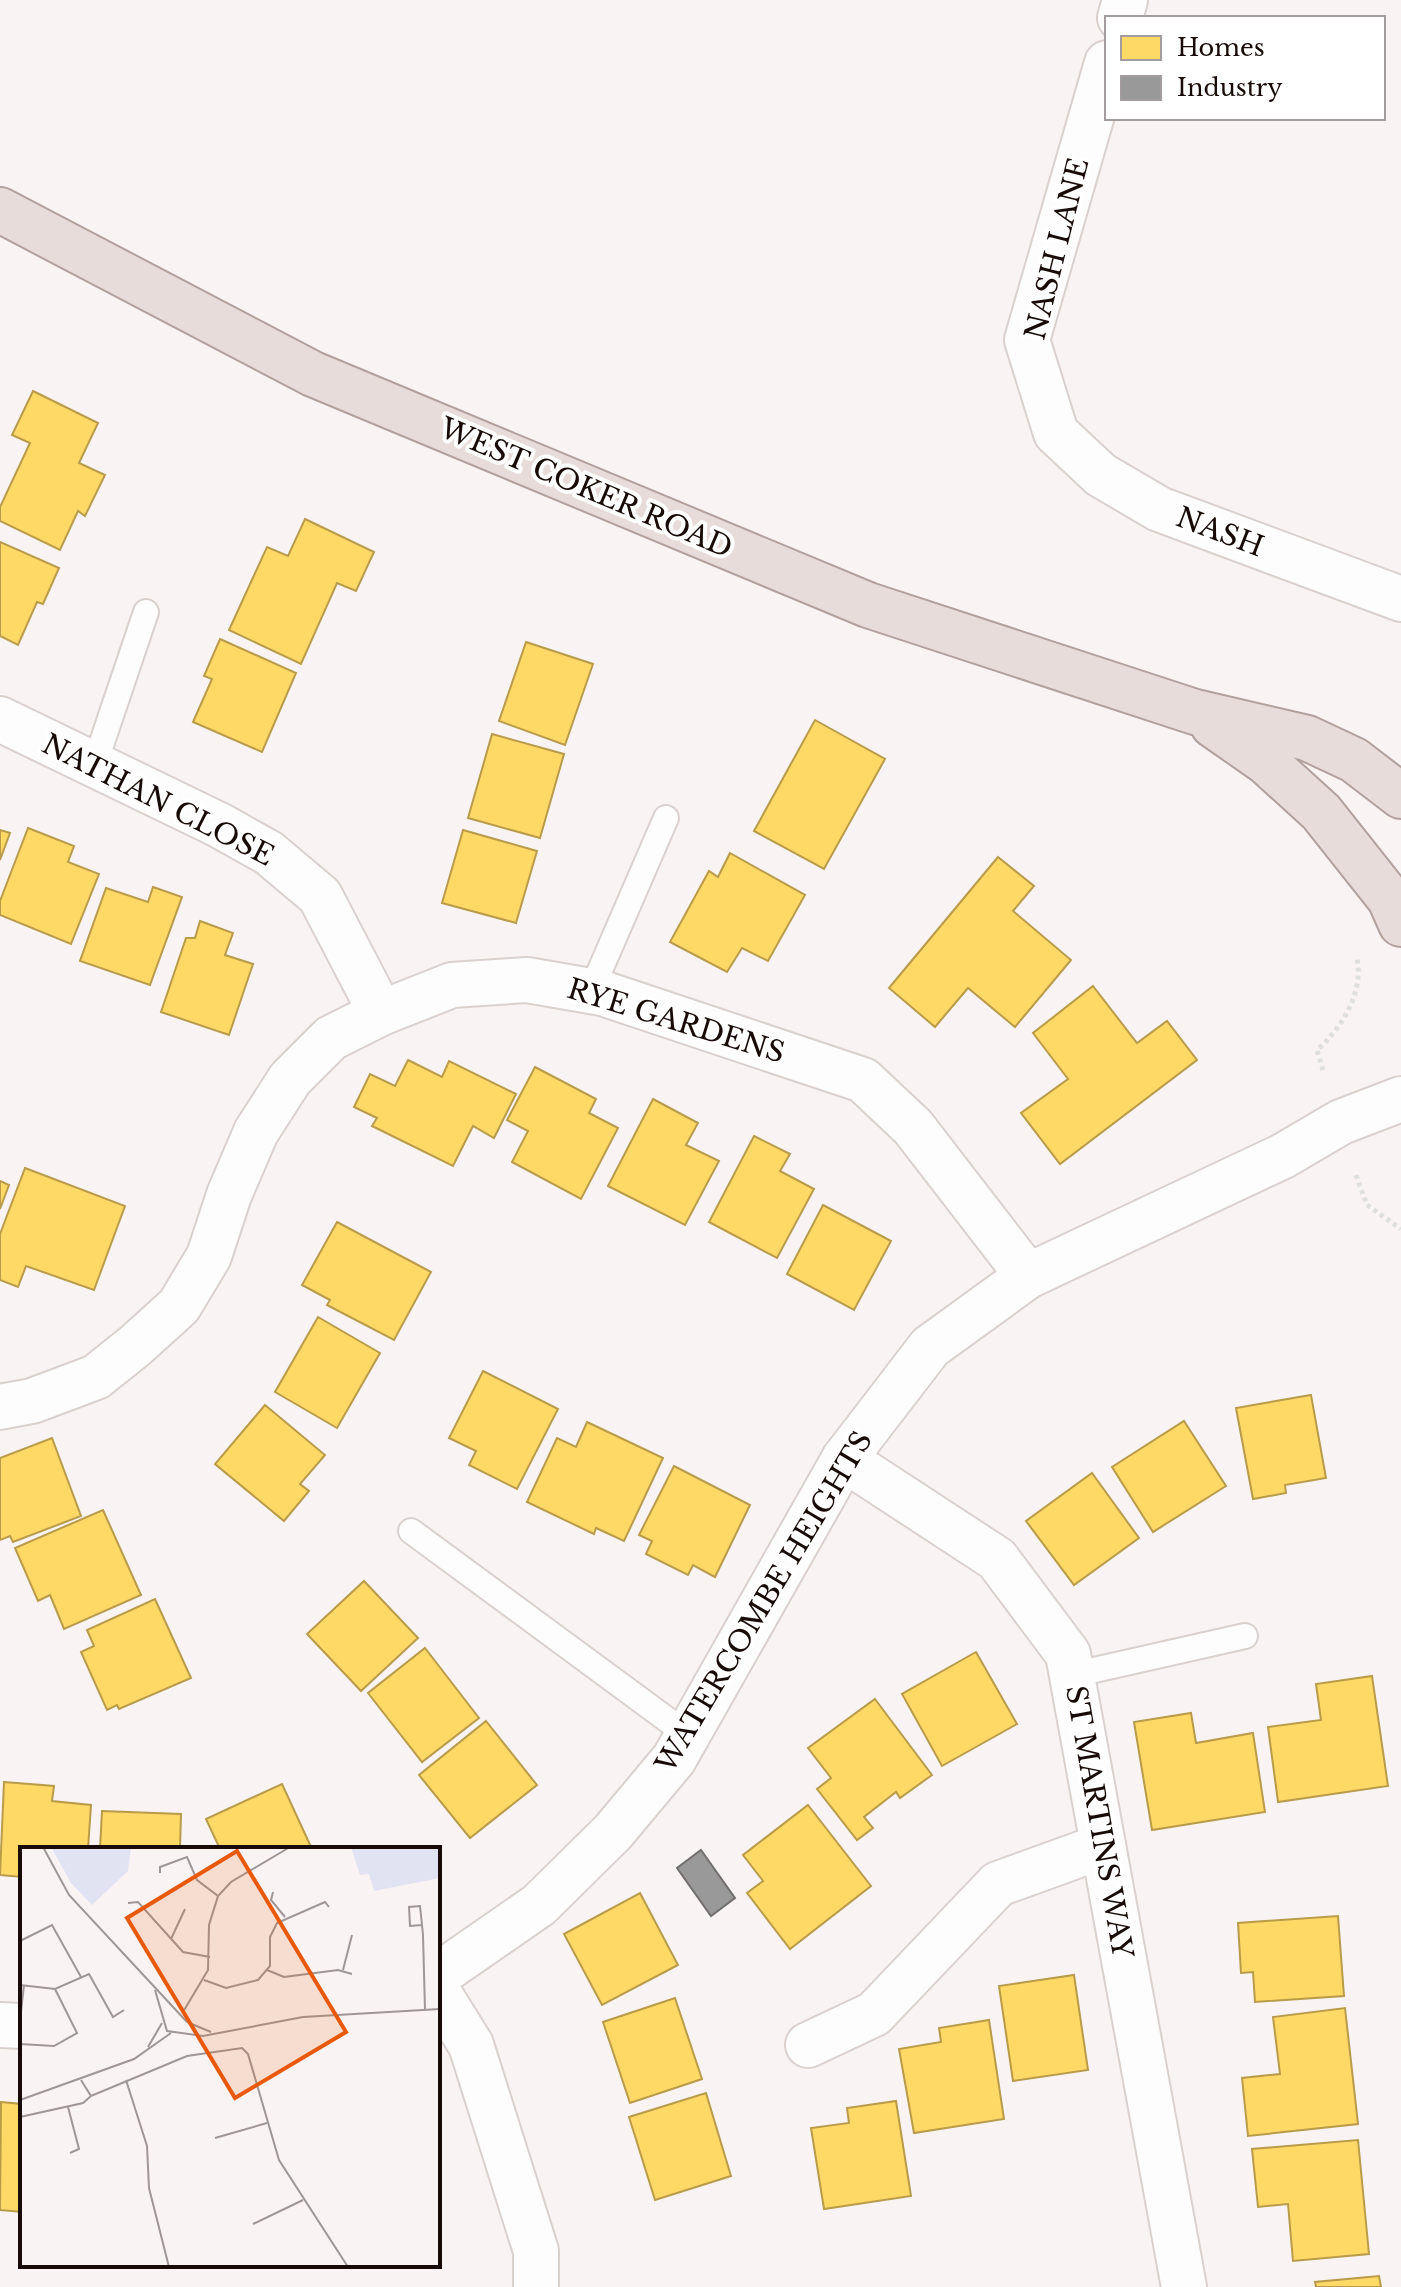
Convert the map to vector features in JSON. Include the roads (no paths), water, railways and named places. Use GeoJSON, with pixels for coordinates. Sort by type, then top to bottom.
{"type":"FeatureCollection","features":[{"type":"Feature","properties":{"kind":"highway","name":"WEST COKER ROAD"},"geometry":{"type":"LineString","coordinates":[[0,210],[313,374],[868,605],[1195,712],[1307,738],[1354,760],[1401,796]]}},
{"type":"Feature","properties":{"kind":"highway","name":"WEST COKER ROAD"},"geometry":{"type":"LineString","coordinates":[[1195,712],[1266,762],[1321,812],[1390,899],[1401,924]]}},
{"type":"Feature","properties":{"kind":"street","name":"NASH LANE"},"geometry":{"type":"LineString","coordinates":[[1056,433],[1027,340],[1105,70]]}},
{"type":"Feature","properties":{"kind":"street","name":"NASH"},"geometry":{"type":"LineString","coordinates":[[1056,433],[1101,475],[1159,509],[1401,599]]}},
{"type":"Feature","properties":{"kind":"street","name":"NATHAN CLOSE"},"geometry":{"type":"LineString","coordinates":[[0,719],[219,825],[269,853],[320,896],[381,1013]]}},
{"type":"Feature","properties":{"kind":"street","name":"RYE GARDENS"},"geometry":{"type":"LineString","coordinates":[[0,1407],[32,1401],[96,1377],[179,1306],[209,1256],[229,1195],[256,1132],[290,1079],[331,1038],[381,1013],[452,985],[527,980],[591,991],[736,1035],[863,1080],[913,1127],[1028,1276]]}},
{"type":"Feature","properties":{"kind":"street","name":"WATERCOMBE HEIGHTS"},"geometry":{"type":"LineString","coordinates":[[440,1974],[539,1905],[613,1832],[674,1759],[844,1459],[930,1347],[1028,1276],[1283,1156],[1341,1122],[1401,1099]]}},
{"type":"Feature","properties":{"kind":"street","name":"ST MARTINS WAY"},"geometry":{"type":"LineString","coordinates":[[844,1459],[997,1559],[1068,1654],[1184,2287]]}},
{"type":"Feature","properties":{"kind":"street"},"geometry":{"type":"LineString","coordinates":[[808,2045],[874,2014],[998,1884],[1103,1846]]}},
{"type":"Feature","properties":{"kind":"street"},"geometry":{"type":"LineString","coordinates":[[440,1995],[471,2045],[536,2251],[536,2287]]}},
{"type":"Feature","properties":{"kind":"street"},"geometry":{"type":"LineString","coordinates":[[0,2025],[20,2026]]}},
{"type":"Feature","properties":{"kind":"lane"},"geometry":{"type":"LineString","coordinates":[[94,766],[146,612]]}},
{"type":"Feature","properties":{"kind":"lane"},"geometry":{"type":"LineString","coordinates":[[591,991],[666,818]]}},
{"type":"Feature","properties":{"kind":"lane"},"geometry":{"type":"LineString","coordinates":[[411,1531],[688,1735]]}},
{"type":"Feature","properties":{"kind":"lane"},"geometry":{"type":"LineString","coordinates":[[1072,1675],[1245,1636]]}}]}
